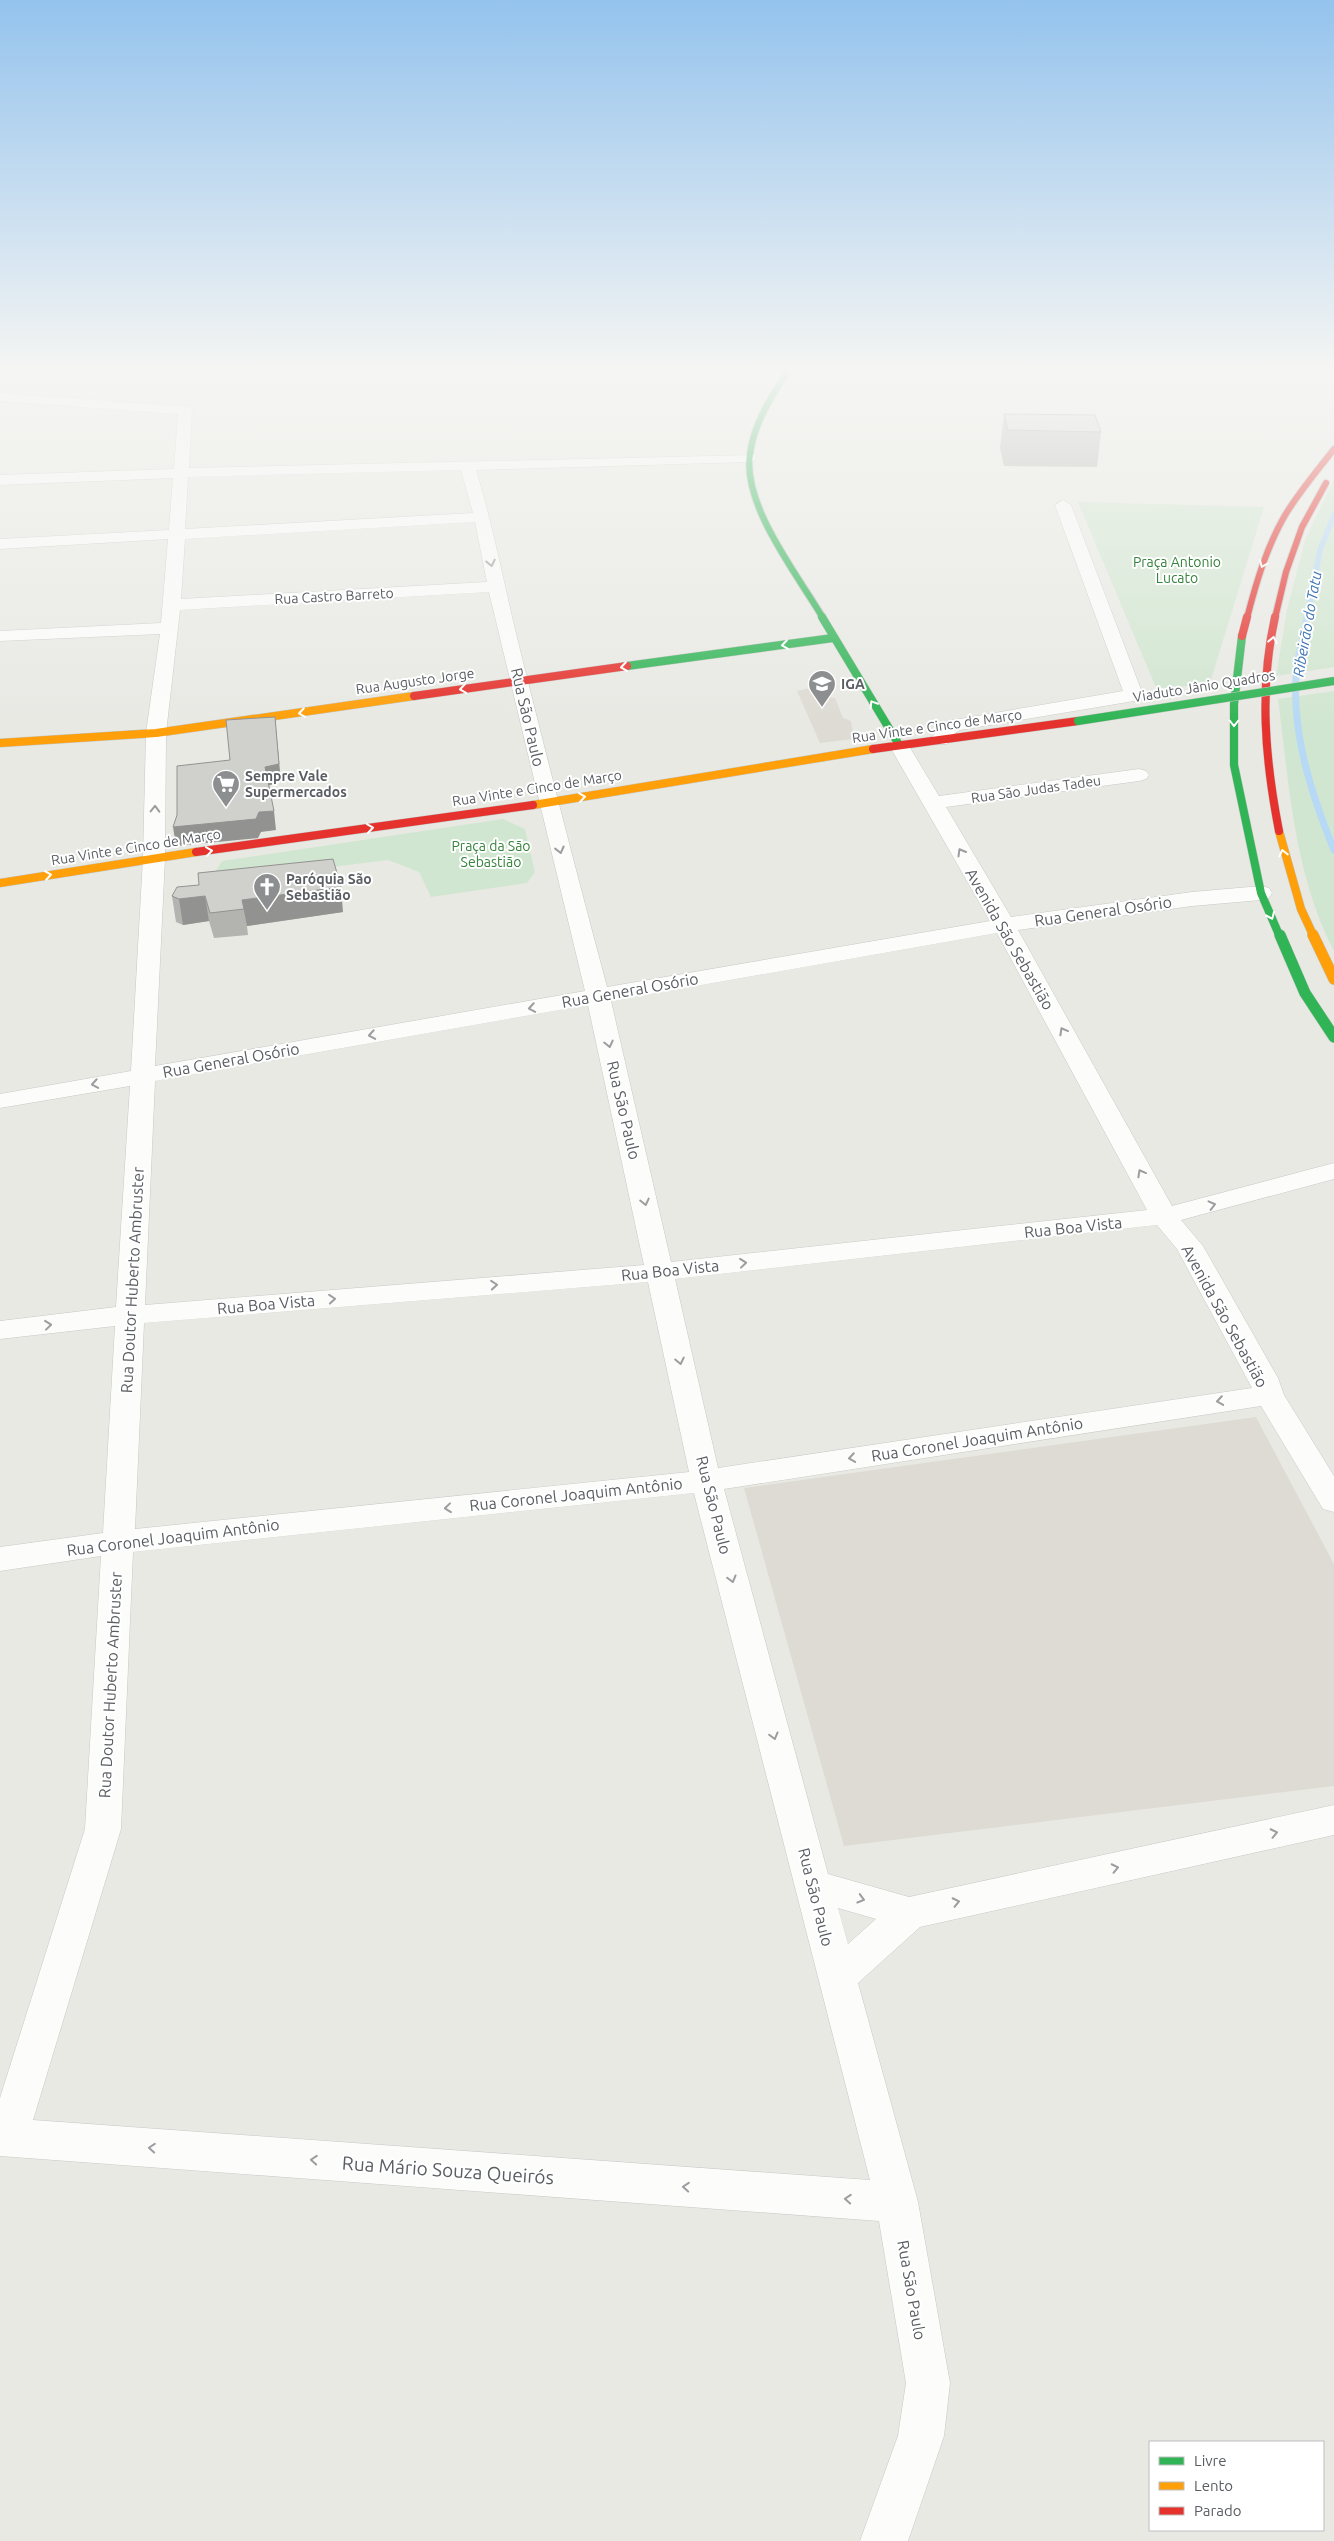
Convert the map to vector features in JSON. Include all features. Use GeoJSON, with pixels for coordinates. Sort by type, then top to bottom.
{"type":"FeatureCollection","features":[{"type":"Feature","properties":{"kind":"main road","name":"Avenida São Sebastião"},"geometry":{"type":"LineString","coordinates":[[751,487],[758,510],[833,638],[899,745]]}},
{"type":"Feature","properties":{"kind":"main road"},"geometry":{"type":"LineString","coordinates":[[1304,487],[1279,526],[1257,578],[1240,643],[1234,704],[1234,765],[1268,895],[1305,993],[1334,1037]]}},
{"type":"Feature","properties":{"kind":"main road"},"geometry":{"type":"LineString","coordinates":[[1313,943],[1288,875],[1280,840],[1269,769],[1264,717],[1267,669],[1289,569],[1302,528],[1323,487]]}},
{"type":"Feature","properties":{"kind":"main road","name":"Rua Augusto Jorge"},"geometry":{"type":"LineString","coordinates":[[0,743],[156,733],[833,638]]}},
{"type":"Feature","properties":{"kind":"main road","name":"Viaduto Jânio Quadros"},"geometry":{"type":"LineString","coordinates":[[1078,721],[1334,681]]}},
{"type":"Feature","properties":{"kind":"main road","name":"Rua Vinte e Cinco de Março"},"geometry":{"type":"LineString","coordinates":[[0,883],[154,858],[548,803],[899,745],[1078,721]]}},
{"type":"Feature","properties":{"kind":"main road"},"geometry":{"type":"LineString","coordinates":[[1287,906],[1313,943],[1334,979]]}},
{"type":"Feature","properties":{"kind":"street","name":"Rua Doutor Huberto Ambruster"},"geometry":{"type":"LineString","coordinates":[[4,2137],[103,1829],[154,858],[156,733],[172,605],[178,487]]}},
{"type":"Feature","properties":{"kind":"street","name":"Rua São Paulo"},"geometry":{"type":"LineString","coordinates":[[473,487],[482,517],[496,587],[548,803],[598,996],[661,1272],[706,1481],[896,2202],[928,2383],[921,2436],[884,2541]]}},
{"type":"Feature","properties":{"kind":"street"},"geometry":{"type":"LineString","coordinates":[[940,740],[948,729],[955,726],[1134,695],[1063,505]]}},
{"type":"Feature","properties":{"kind":"street"},"geometry":{"type":"LineString","coordinates":[[0,544],[482,517]]}},
{"type":"Feature","properties":{"kind":"street","name":"Rua Castro Barreto"},"geometry":{"type":"LineString","coordinates":[[172,605],[496,587]]}},
{"type":"Feature","properties":{"kind":"street"},"geometry":{"type":"LineString","coordinates":[[0,636],[169,628]]}},
{"type":"Feature","properties":{"kind":"street","name":"Avenida São Sebastião"},"geometry":{"type":"LineString","coordinates":[[899,745],[1003,925],[1164,1216],[1189,1246],[1263,1378],[1269,1395],[1334,1500]]}},
{"type":"Feature","properties":{"kind":"street","name":"Rua São Judas Tadeu"},"geometry":{"type":"LineString","coordinates":[[933,803],[1139,774]]}},
{"type":"Feature","properties":{"kind":"street","name":"Rua General Osório"},"geometry":{"type":"LineString","coordinates":[[0,1101],[1003,925],[1192,899],[1268,895]]}},
{"type":"Feature","properties":{"kind":"street","name":"Rua Boa Vista"},"geometry":{"type":"LineString","coordinates":[[0,1330],[130,1315],[661,1272],[1164,1216],[1334,1171]]}},
{"type":"Feature","properties":{"kind":"street","name":"Rua Coronel Joaquim Antônio"},"geometry":{"type":"LineString","coordinates":[[0,1559],[118,1542],[706,1481],[1269,1395]]}},
{"type":"Feature","properties":{"kind":"street"},"geometry":{"type":"LineString","coordinates":[[814,1886],[909,1913],[1334,1820]]}},
{"type":"Feature","properties":{"kind":"street"},"geometry":{"type":"LineString","coordinates":[[837,1978],[909,1913]]}},
{"type":"Feature","properties":{"kind":"street","name":"Rua Mário Souza Queirós"},"geometry":{"type":"LineString","coordinates":[[4,2137],[896,2202]]}},
{"type":"Feature","properties":{"kind":"shaded area","name":"IGA"},"geometry":{"type":"Polygon","coordinates":[[[823,685],[829,697],[835,698],[843,718],[851,721],[854,739],[820,743],[797,691],[823,685]]]}},
{"type":"Feature","properties":{"kind":"shaded area"},"geometry":{"type":"Polygon","coordinates":[[[1256,1417],[1334,1564],[1334,1786],[844,1846],[744,1488],[1256,1417]]]}},
{"type":"Feature","properties":{"kind":"green space"},"geometry":{"type":"Polygon","coordinates":[[[1331,487],[1334,487],[1334,667],[1276,676],[1287,610],[1305,540],[1331,487]]]}},
{"type":"Feature","properties":{"kind":"green space","name":"Praça Antonio Lucato"},"geometry":{"type":"Polygon","coordinates":[[[1078,502],[1264,507],[1210,683],[1157,690],[1078,502]]]}},
{"type":"Feature","properties":{"kind":"green space"},"geometry":{"type":"Polygon","coordinates":[[[1334,691],[1334,951],[1310,891],[1302,860],[1290,796],[1278,699],[1334,691]]]}},
{"type":"Feature","properties":{"kind":"green space","name":"Praça da São Sebastião"},"geometry":{"type":"Polygon","coordinates":[[[503,819],[525,829],[535,872],[527,883],[431,897],[419,872],[388,860],[220,881],[214,873],[222,861],[503,819]]]}},
{"type":"Feature","properties":{"kind":"building","name":"Sempre Vale Supermercados"},"geometry":{"type":"Polygon","coordinates":[[[275,717],[279,764],[265,767],[274,811],[259,812],[256,819],[173,827],[177,815],[177,766],[230,760],[226,720],[275,717]]]}},
{"type":"Feature","properties":{"kind":"building"},"geometry":{"type":"Polygon","coordinates":[[[333,859],[341,887],[242,900],[244,909],[210,913],[205,896],[179,899],[172,896],[177,887],[199,885],[198,873],[333,859]]]}},
{"type":"Feature","properties":{"kind":"waterway","name":"Ribeirão do Tatu"},"geometry":{"type":"LineString","coordinates":[[1307,618],[1320,550],[1334,515]]}},
{"type":"Feature","properties":{"kind":"waterway","name":"Ribeirão do Tatu"},"geometry":{"type":"LineString","coordinates":[[1307,617],[1296,676],[1297,720],[1300,743],[1311,787],[1334,850]]}},
{"type":"Feature","properties":{"kind":"traffic: fast"},"geometry":{"type":"LineString","coordinates":[[751,487],[758,510],[899,745]]}},
{"type":"Feature","properties":{"kind":"traffic: fast"},"geometry":{"type":"LineString","coordinates":[[1242,636],[1234,704],[1234,765],[1261,893],[1305,993],[1334,1037]]}},
{"type":"Feature","properties":{"kind":"traffic: fast"},"geometry":{"type":"LineString","coordinates":[[627,666],[833,638]]}},
{"type":"Feature","properties":{"kind":"traffic: fast"},"geometry":{"type":"LineString","coordinates":[[1078,721],[1334,681]]}},
{"type":"Feature","properties":{"kind":"traffic: slow"},"geometry":{"type":"LineString","coordinates":[[0,743],[156,733],[414,696]]}},
{"type":"Feature","properties":{"kind":"traffic: slow"},"geometry":{"type":"LineString","coordinates":[[533,805],[873,749]]}},
{"type":"Feature","properties":{"kind":"traffic: slow"},"geometry":{"type":"LineString","coordinates":[[1279,831],[1301,909],[1334,979]]}},
{"type":"Feature","properties":{"kind":"traffic: slow"},"geometry":{"type":"LineString","coordinates":[[0,883],[196,852]]}},
{"type":"Feature","properties":{"kind":"traffic: jam"},"geometry":{"type":"LineString","coordinates":[[1242,636],[1253,594],[1273,540],[1285,517],[1306,487]]}},
{"type":"Feature","properties":{"kind":"traffic: jam"},"geometry":{"type":"LineString","coordinates":[[1279,831],[1264,731],[1265,693],[1270,645],[1286,572],[1302,527],[1324,487]]}},
{"type":"Feature","properties":{"kind":"traffic: jam"},"geometry":{"type":"LineString","coordinates":[[414,696],[627,666]]}},
{"type":"Feature","properties":{"kind":"traffic: jam"},"geometry":{"type":"LineString","coordinates":[[873,749],[1078,721]]}},
{"type":"Feature","properties":{"kind":"traffic: jam"},"geometry":{"type":"LineString","coordinates":[[196,852],[533,805]]}},
{"type":"Feature","properties":{"kind":"place","name":"IGA"},"geometry":{"type":"Point","coordinates":[822,708]}},
{"type":"Feature","properties":{"kind":"place","name":"Sempre Vale Supermercados"},"geometry":{"type":"Point","coordinates":[226,808]}},
{"type":"Feature","properties":{"kind":"place","name":"Paróquia São Sebastião"},"geometry":{"type":"Point","coordinates":[267,911]}}]}
